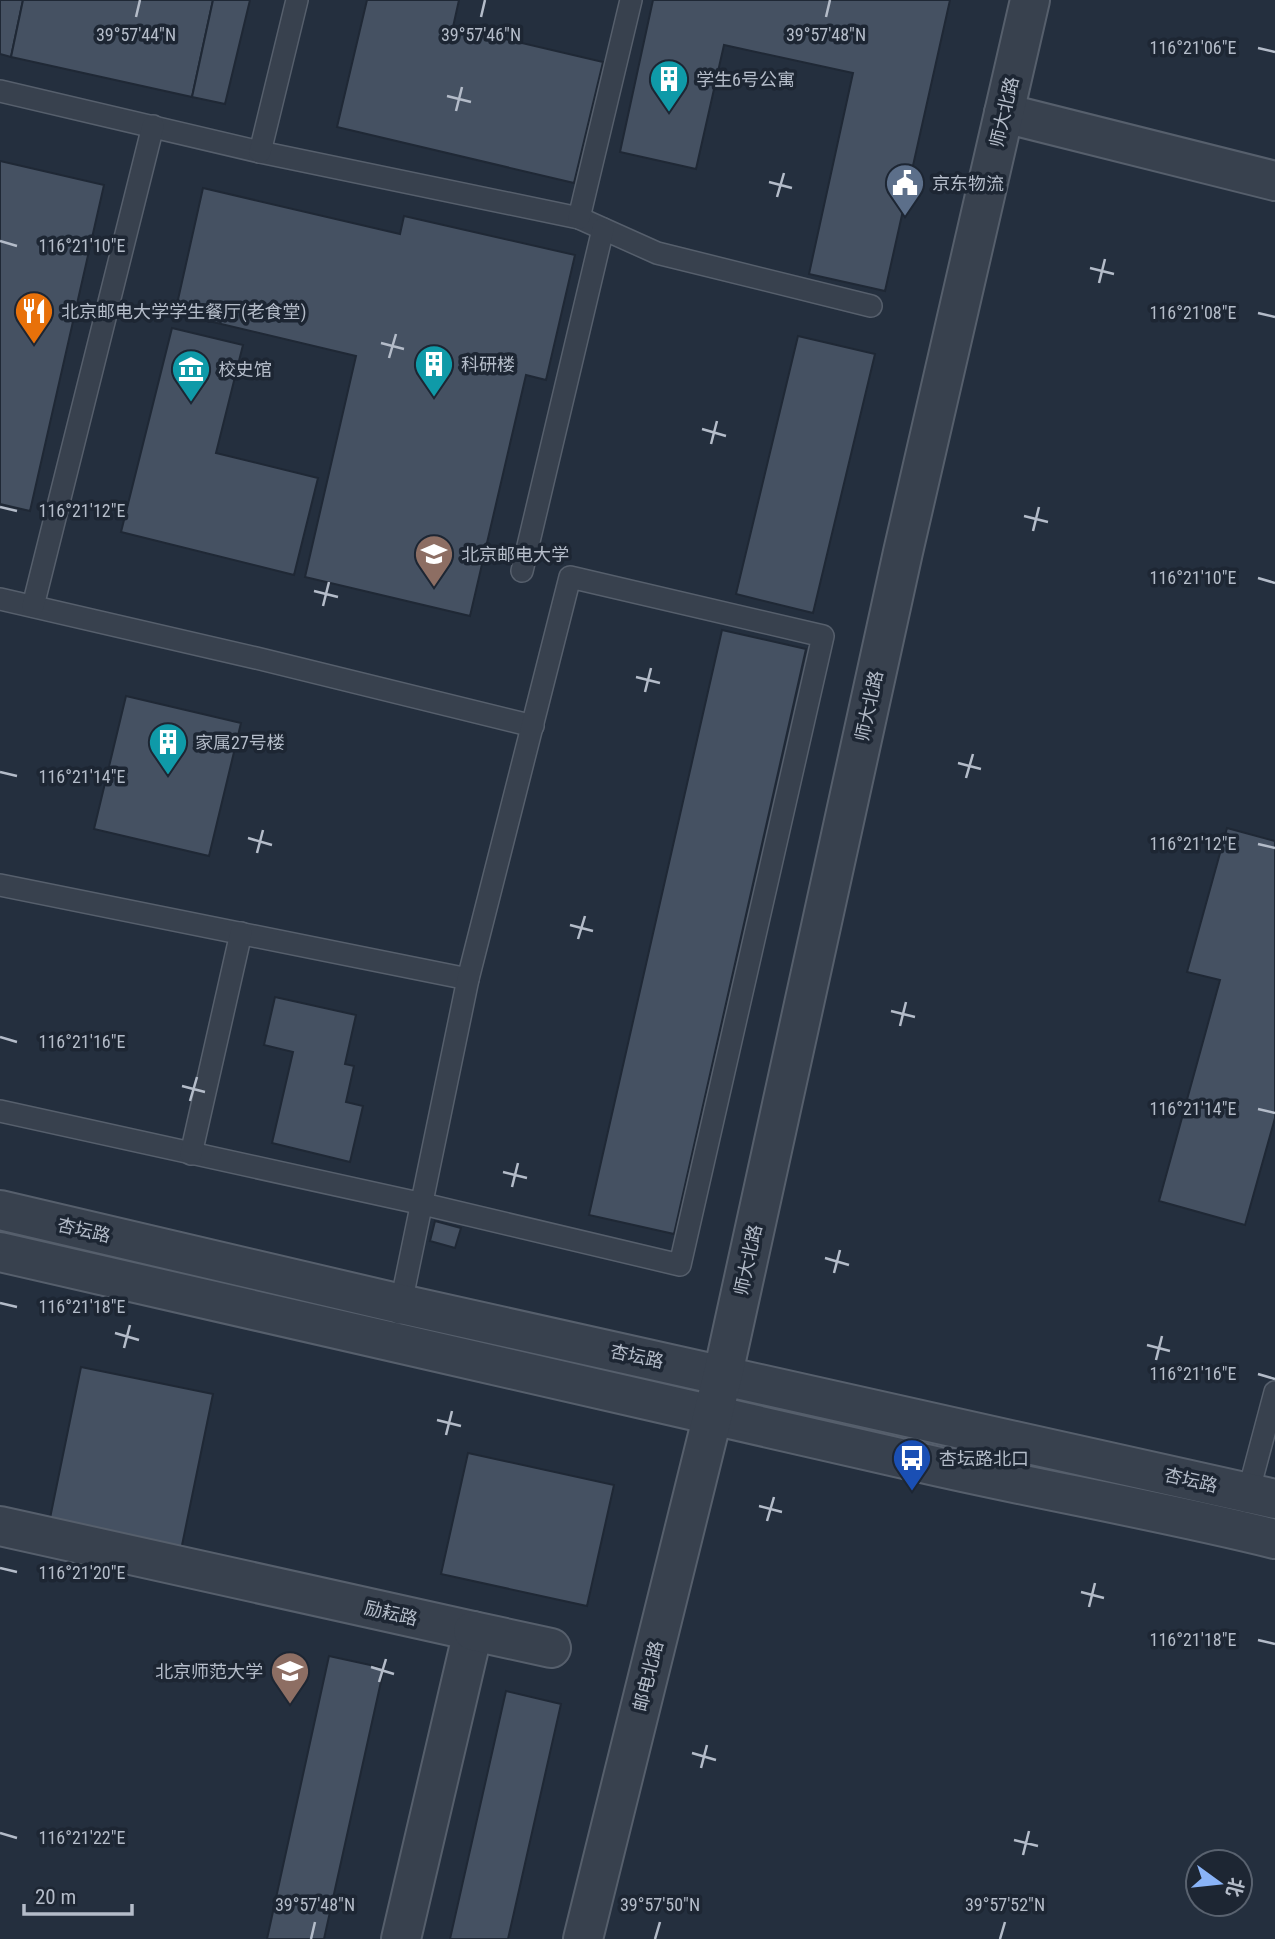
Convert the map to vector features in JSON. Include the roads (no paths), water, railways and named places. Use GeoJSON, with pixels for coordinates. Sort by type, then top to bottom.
{"type":"FeatureCollection","features":[{"type":"Feature","properties":{"kind":"street","name":"师大北路"},"geometry":{"type":"LineString","coordinates":[[713,1413],[903,552],[1030,0]]}},
{"type":"Feature","properties":{"kind":"street"},"geometry":{"type":"LineString","coordinates":[[1004,113],[1275,181]]}},
{"type":"Feature","properties":{"kind":"street","name":"杏坛路"},"geometry":{"type":"LineString","coordinates":[[0,1210],[401,1304],[1262,1496]]}},
{"type":"Feature","properties":{"kind":"street"},"geometry":{"type":"LineString","coordinates":[[0,1252],[713,1413],[925,1464],[1275,1539]]}},
{"type":"Feature","properties":{"kind":"street","name":"邮电北路"},"geometry":{"type":"LineString","coordinates":[[583,1939],[713,1413]]}},
{"type":"Feature","properties":{"kind":"street","name":"励耘路"},"geometry":{"type":"LineString","coordinates":[[0,1526],[551,1648]]}},
{"type":"Feature","properties":{"kind":"street"},"geometry":{"type":"LineString","coordinates":[[401,1939],[473,1631]]}},
{"type":"Feature","properties":{"kind":"lane"},"geometry":{"type":"LineString","coordinates":[[260,152],[297,0]]}},
{"type":"Feature","properties":{"kind":"lane"},"geometry":{"type":"LineString","coordinates":[[579,218],[631,0]]}},
{"type":"Feature","properties":{"kind":"lane"},"geometry":{"type":"LineString","coordinates":[[0,92],[260,152],[579,218],[657,253],[871,306]]}},
{"type":"Feature","properties":{"kind":"lane"},"geometry":{"type":"LineString","coordinates":[[33,606],[153,127]]}},
{"type":"Feature","properties":{"kind":"lane"},"geometry":{"type":"LineString","coordinates":[[522,571],[604,229]]}},
{"type":"Feature","properties":{"kind":"lane"},"geometry":{"type":"LineString","coordinates":[[0,1111],[423,1204],[680,1265],[822,636],[570,578],[468,979],[423,1204],[391,1342]]}},
{"type":"Feature","properties":{"kind":"lane"},"geometry":{"type":"LineString","coordinates":[[0,599],[533,726]]}},
{"type":"Feature","properties":{"kind":"lane"},"geometry":{"type":"LineString","coordinates":[[0,885],[468,979]]}},
{"type":"Feature","properties":{"kind":"lane"},"geometry":{"type":"LineString","coordinates":[[191,1153],[241,933]]}},
{"type":"Feature","properties":{"kind":"lane"},"geometry":{"type":"LineString","coordinates":[[1238,1530],[1262,1496],[1275,1392]]}},
{"type":"Feature","properties":{"kind":"place","name":"学生6号公寓"},"geometry":{"type":"Point","coordinates":[669,113]}},
{"type":"Feature","properties":{"kind":"place","name":"京东物流"},"geometry":{"type":"Point","coordinates":[905,217]}},
{"type":"Feature","properties":{"kind":"place","name":"北京邮电大学学生餐厅(老食堂)"},"geometry":{"type":"Point","coordinates":[34,345]}},
{"type":"Feature","properties":{"kind":"place","name":"科研楼"},"geometry":{"type":"Point","coordinates":[434,398]}},
{"type":"Feature","properties":{"kind":"place","name":"校史馆"},"geometry":{"type":"Point","coordinates":[191,403]}},
{"type":"Feature","properties":{"kind":"place","name":"北京邮电大学"},"geometry":{"type":"Point","coordinates":[434,588]}},
{"type":"Feature","properties":{"kind":"place","name":"家属27号楼"},"geometry":{"type":"Point","coordinates":[168,776]}},
{"type":"Feature","properties":{"kind":"place","name":"杏坛路北口"},"geometry":{"type":"Point","coordinates":[912,1492]}},
{"type":"Feature","properties":{"kind":"place","name":"北京师范大学"},"geometry":{"type":"Point","coordinates":[290,1705]}}]}
